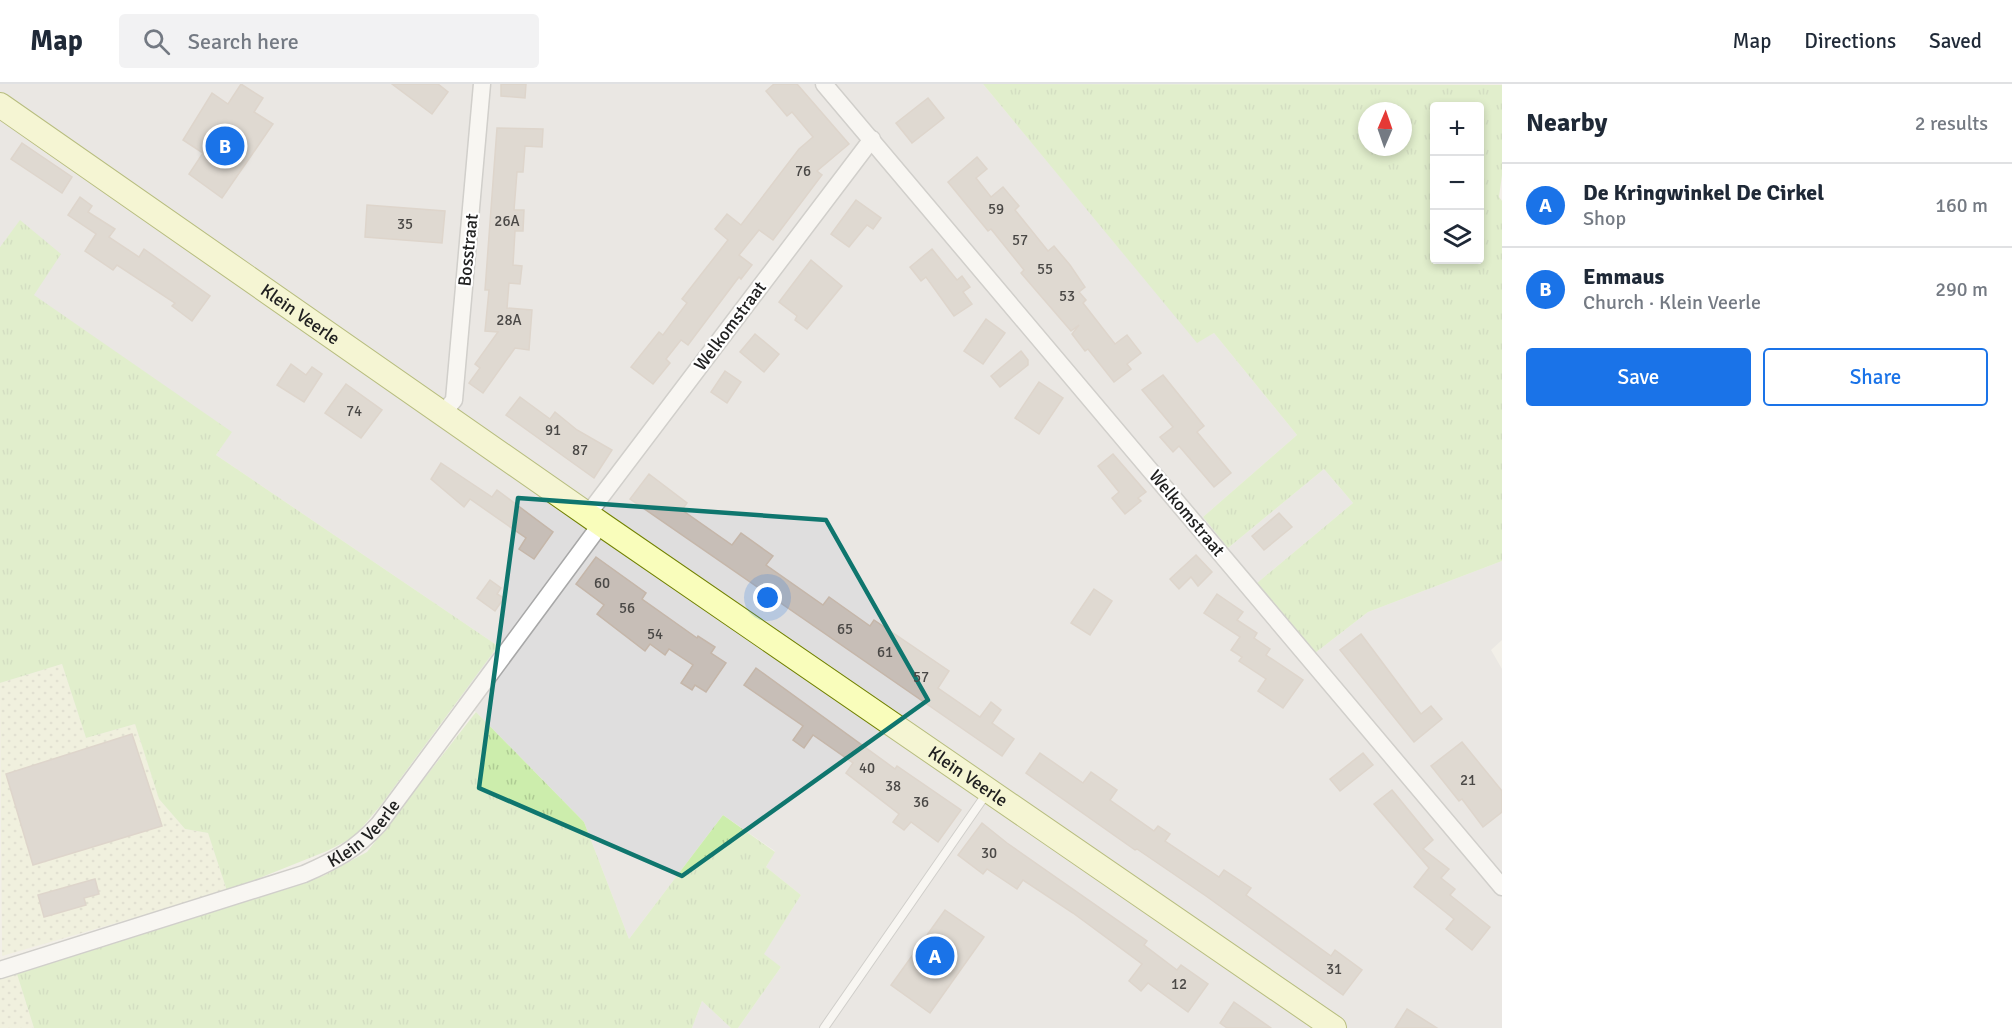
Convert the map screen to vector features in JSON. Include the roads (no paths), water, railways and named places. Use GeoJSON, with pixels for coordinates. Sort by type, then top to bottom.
{"type":"FeatureCollection","features":[{"type":"Feature","properties":{"kind":"main road","name":"Klein Veerle"},"geometry":{"type":"LineString","coordinates":[[0,105],[444,412],[594,519],[1334,1028]]}},
{"type":"Feature","properties":{"kind":"street","name":"Bosstraat"},"geometry":{"type":"LineString","coordinates":[[444,412],[454,400],[482,84]]}},
{"type":"Feature","properties":{"kind":"street","name":"Welkomstraat"},"geometry":{"type":"LineString","coordinates":[[824,84],[1502,887]]}},
{"type":"Feature","properties":{"kind":"street","name":"Welkomstraat"},"geometry":{"type":"LineString","coordinates":[[594,519],[872,139]]}},
{"type":"Feature","properties":{"kind":"street","name":"Klein Veerle"},"geometry":{"type":"LineString","coordinates":[[0,970],[304,874],[344,856],[361,844],[379,824],[594,519]]}},
{"type":"Feature","properties":{"kind":"lane"},"geometry":{"type":"LineString","coordinates":[[824,1028],[989,791]]}},
{"type":"Feature","properties":{"kind":"place","name":"Emmaus"},"geometry":{"type":"Point","coordinates":[225,146]}},
{"type":"Feature","properties":{"kind":"place","name":"De Kringwinkel De Cirkel"},"geometry":{"type":"Point","coordinates":[935,956]}}]}
